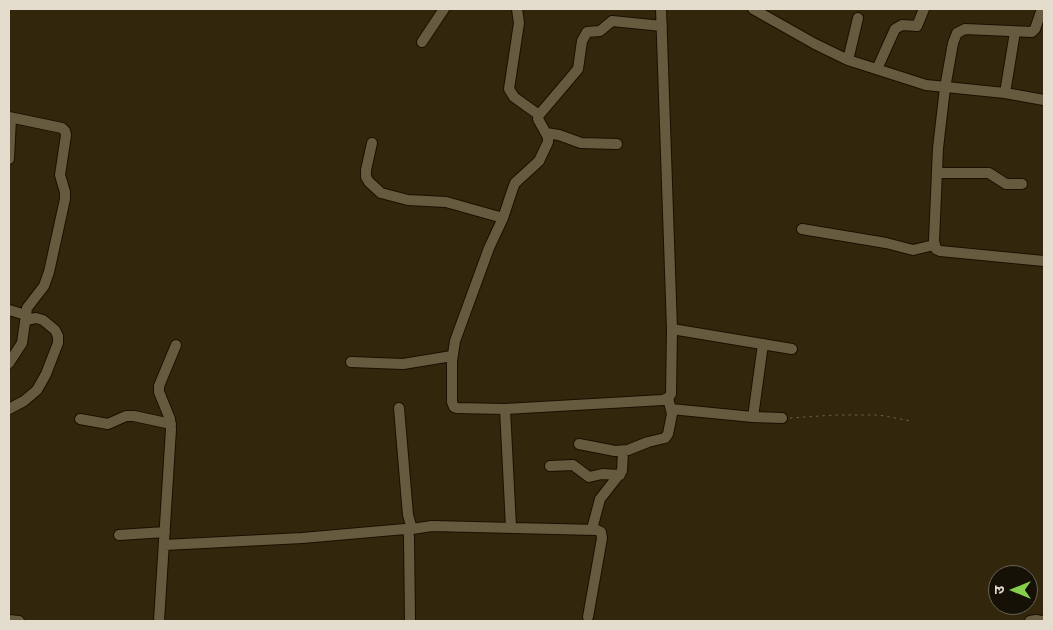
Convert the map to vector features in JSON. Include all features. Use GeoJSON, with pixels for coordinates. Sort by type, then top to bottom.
{"type":"FeatureCollection","features":[{"type":"Feature","properties":{"kind":"street"},"geometry":{"type":"LineString","coordinates":[[422,42],[444,9]]}},
{"type":"Feature","properties":{"kind":"street"},"geometry":{"type":"LineString","coordinates":[[517,9],[519,23],[509,89],[514,97],[539,115]]}},
{"type":"Feature","properties":{"kind":"street"},"geometry":{"type":"LineString","coordinates":[[579,444],[623,451],[668,437],[672,409],[668,398],[670,394],[672,329],[665,79],[661,9]]}},
{"type":"Feature","properties":{"kind":"street"},"geometry":{"type":"LineString","coordinates":[[753,9],[815,44],[848,60],[926,85],[1044,100]]}},
{"type":"Feature","properties":{"kind":"street"},"geometry":{"type":"LineString","coordinates":[[876,69],[895,29],[902,25],[917,26],[924,9]]}},
{"type":"Feature","properties":{"kind":"street"},"geometry":{"type":"LineString","coordinates":[[1042,9],[1035,29],[1029,32],[961,30],[957,33],[950,48],[937,173],[934,245],[940,251],[1044,261]]}},
{"type":"Feature","properties":{"kind":"street"},"geometry":{"type":"LineString","coordinates":[[848,60],[858,18]]}},
{"type":"Feature","properties":{"kind":"street"},"geometry":{"type":"LineString","coordinates":[[662,26],[612,21],[600,30],[587,32],[582,41],[578,69],[539,115],[540,124],[546,133],[548,142],[539,161],[515,183],[455,341],[452,356],[452,402],[454,407],[458,408],[506,409],[663,400],[668,398]]}},
{"type":"Feature","properties":{"kind":"street"},"geometry":{"type":"LineString","coordinates":[[1005,94],[1015,32]]}},
{"type":"Feature","properties":{"kind":"street"},"geometry":{"type":"LineString","coordinates":[[9,159],[10,118],[66,130],[60,175],[65,199],[49,272],[44,286],[30,302],[22,343],[9,363]]}},
{"type":"Feature","properties":{"kind":"street"},"geometry":{"type":"LineString","coordinates":[[546,133],[559,135],[581,143],[617,144]]}},
{"type":"Feature","properties":{"kind":"street"},"geometry":{"type":"LineString","coordinates":[[372,143],[366,177],[381,192],[408,200],[446,202],[503,218]]}},
{"type":"Feature","properties":{"kind":"street"},"geometry":{"type":"LineString","coordinates":[[937,173],[989,173],[1006,184],[1022,184]]}},
{"type":"Feature","properties":{"kind":"street"},"geometry":{"type":"LineString","coordinates":[[802,230],[886,243],[913,250],[934,245]]}},
{"type":"Feature","properties":{"kind":"street"},"geometry":{"type":"LineString","coordinates":[[9,310],[26,317],[43,320],[55,330],[58,336],[58,343],[46,374],[36,390],[24,401],[9,409]]}},
{"type":"Feature","properties":{"kind":"street"},"geometry":{"type":"LineString","coordinates":[[672,329],[792,349]]}},
{"type":"Feature","properties":{"kind":"street"},"geometry":{"type":"LineString","coordinates":[[753,417],[763,344]]}},
{"type":"Feature","properties":{"kind":"street"},"geometry":{"type":"LineString","coordinates":[[159,621],[171,424],[158,392],[176,346]]}},
{"type":"Feature","properties":{"kind":"street"},"geometry":{"type":"LineString","coordinates":[[351,362],[403,364],[452,356]]}},
{"type":"Feature","properties":{"kind":"street"},"geometry":{"type":"LineString","coordinates":[[399,408],[410,530],[410,621]]}},
{"type":"Feature","properties":{"kind":"street"},"geometry":{"type":"LineString","coordinates":[[506,409],[511,527]]}},
{"type":"Feature","properties":{"kind":"street"},"geometry":{"type":"LineString","coordinates":[[672,409],[782,418]]}},
{"type":"Feature","properties":{"kind":"street"},"geometry":{"type":"LineString","coordinates":[[80,419],[108,424],[126,416],[134,416],[171,424]]}},
{"type":"Feature","properties":{"kind":"street"},"geometry":{"type":"LineString","coordinates":[[592,529],[600,499],[620,475],[623,466],[623,451]]}},
{"type":"Feature","properties":{"kind":"street"},"geometry":{"type":"LineString","coordinates":[[550,466],[573,465],[589,477],[602,474],[620,475]]}},
{"type":"Feature","properties":{"kind":"street"},"geometry":{"type":"LineString","coordinates":[[164,545],[302,538],[399,529],[410,530],[432,526],[592,529],[601,532],[602,538],[588,617]]}},
{"type":"Feature","properties":{"kind":"street"},"geometry":{"type":"LineString","coordinates":[[119,536],[165,532]]}},
{"type":"Feature","properties":{"kind":"street"},"geometry":{"type":"LineString","coordinates":[[9,620],[19,621]]}},
{"type":"Feature","properties":{"kind":"street"},"geometry":{"type":"LineString","coordinates":[[1030,621],[1042,621]]}},
{"type":"Feature","properties":{"kind":"path"},"geometry":{"type":"LineString","coordinates":[[782,418],[879,415],[912,421]]}}]}
